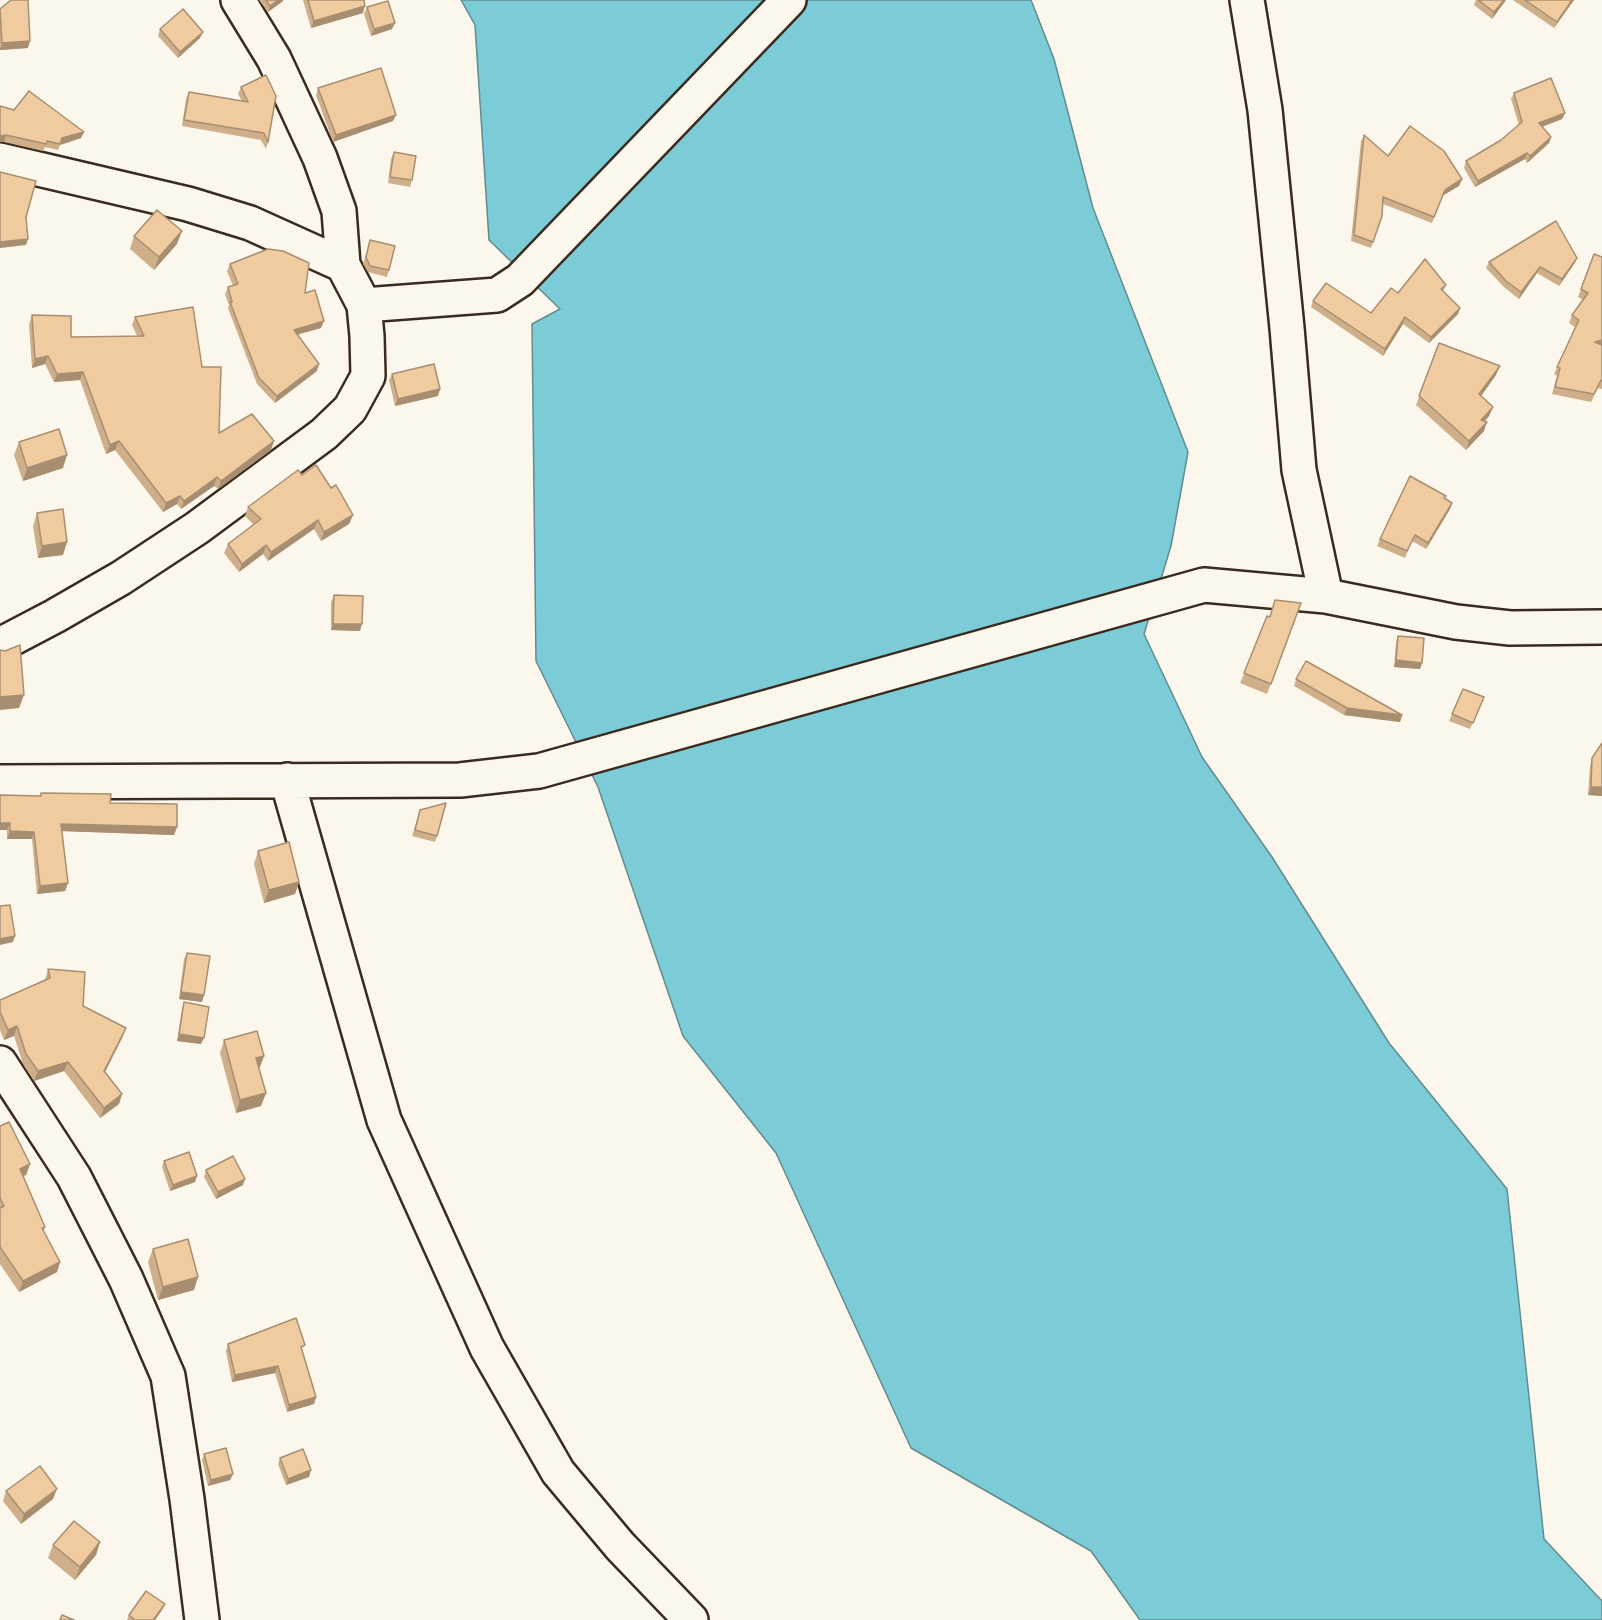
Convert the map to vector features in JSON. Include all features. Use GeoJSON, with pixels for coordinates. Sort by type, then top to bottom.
{"type":"FeatureCollection","features":[{"type":"Feature","properties":{"kind":"street"},"geometry":{"type":"LineString","coordinates":[[0,645],[121,578],[197,528],[324,434],[350,410],[368,376],[364,305],[343,265],[339,211],[320,158],[274,59],[238,0]]}},
{"type":"Feature","properties":{"kind":"street"},"geometry":{"type":"LineString","coordinates":[[364,305],[497,295],[520,280],[789,0]]}},
{"type":"Feature","properties":{"kind":"street"},"geometry":{"type":"LineString","coordinates":[[1247,0],[1265,110],[1299,470],[1326,596]]}},
{"type":"Feature","properties":{"kind":"street"},"geometry":{"type":"LineString","coordinates":[[0,160],[209,210],[250,223],[343,265]]}},
{"type":"Feature","properties":{"kind":"street"},"geometry":{"type":"LineString","coordinates":[[0,782],[460,780],[539,771],[1204,585],[1326,596],[1455,622],[1510,628],[1602,627]]}},
{"type":"Feature","properties":{"kind":"street"},"geometry":{"type":"LineString","coordinates":[[287,780],[384,1120],[487,1348],[558,1472],[620,1546],[691,1620]]}},
{"type":"Feature","properties":{"kind":"street"},"geometry":{"type":"LineString","coordinates":[[0,1063],[74,1177],[126,1279],[168,1376],[187,1499],[202,1620]]}},
{"type":"Feature","properties":{"kind":"water"},"geometry":{"type":"Polygon","coordinates":[[[461,0],[1031,0],[1054,59],[1093,208],[1188,452],[1171,546],[1144,634],[1202,757],[1272,857],[1389,1043],[1507,1189],[1544,1539],[1602,1601],[1602,1620],[1140,1620],[1091,1551],[911,1448],[776,1153],[683,1036],[598,787],[536,661],[532,324],[560,309],[489,240],[475,25],[461,0]]]}},
{"type":"Feature","properties":{"kind":"building"},"geometry":{"type":"Polygon","coordinates":[[[11,0],[28,0],[30,41],[2,43],[0,9],[11,0]]]}},
{"type":"Feature","properties":{"kind":"building"},"geometry":{"type":"Polygon","coordinates":[[[266,0],[278,0],[270,6],[266,0]]]}},
{"type":"Feature","properties":{"kind":"building"},"geometry":{"type":"Polygon","coordinates":[[[308,0],[364,0],[365,6],[314,21],[308,0]]]}},
{"type":"Feature","properties":{"kind":"building"},"geometry":{"type":"Polygon","coordinates":[[[1478,0],[1504,0],[1494,12],[1478,0]]]}},
{"type":"Feature","properties":{"kind":"building"},"geometry":{"type":"Polygon","coordinates":[[[1525,0],[1572,0],[1557,22],[1525,0]]]}},
{"type":"Feature","properties":{"kind":"building"},"geometry":{"type":"Polygon","coordinates":[[[388,1],[395,23],[374,29],[367,7],[388,1]]]}},
{"type":"Feature","properties":{"kind":"building"},"geometry":{"type":"Polygon","coordinates":[[[183,9],[203,32],[180,52],[160,29],[183,9]]]}},
{"type":"Feature","properties":{"kind":"building"},"geometry":{"type":"Polygon","coordinates":[[[381,68],[396,115],[336,135],[318,88],[381,68]]]}},
{"type":"Feature","properties":{"kind":"building"},"geometry":{"type":"Polygon","coordinates":[[[266,75],[276,96],[268,142],[264,133],[184,120],[189,92],[248,102],[241,87],[266,75]]]}},
{"type":"Feature","properties":{"kind":"building"},"geometry":{"type":"Polygon","coordinates":[[[1551,78],[1565,113],[1539,123],[1551,137],[1530,156],[1527,153],[1478,181],[1466,161],[1501,140],[1522,122],[1514,93],[1551,78]]]}},
{"type":"Feature","properties":{"kind":"building"},"geometry":{"type":"Polygon","coordinates":[[[29,91],[84,132],[62,138],[60,144],[47,141],[46,144],[6,135],[0,136],[0,106],[14,110],[29,91]]]}},
{"type":"Feature","properties":{"kind":"building"},"geometry":{"type":"Polygon","coordinates":[[[1410,126],[1444,151],[1462,179],[1445,190],[1434,217],[1383,197],[1382,216],[1373,242],[1354,235],[1364,135],[1388,156],[1410,126]]]}},
{"type":"Feature","properties":{"kind":"building"},"geometry":{"type":"Polygon","coordinates":[[[394,152],[416,156],[412,180],[390,177],[394,152]]]}},
{"type":"Feature","properties":{"kind":"building"},"geometry":{"type":"Polygon","coordinates":[[[0,172],[36,181],[26,217],[28,239],[0,242],[0,172]]]}},
{"type":"Feature","properties":{"kind":"building"},"geometry":{"type":"Polygon","coordinates":[[[157,210],[182,231],[159,257],[134,236],[157,210]]]}},
{"type":"Feature","properties":{"kind":"building"},"geometry":{"type":"Polygon","coordinates":[[[1556,221],[1577,258],[1562,279],[1540,267],[1521,292],[1506,281],[1489,262],[1556,221]]]}},
{"type":"Feature","properties":{"kind":"building"},"geometry":{"type":"Polygon","coordinates":[[[370,240],[395,246],[389,270],[370,266],[366,257],[370,240]]]}},
{"type":"Feature","properties":{"kind":"building"},"geometry":{"type":"Polygon","coordinates":[[[268,249],[283,251],[309,263],[305,293],[315,290],[324,321],[294,330],[319,364],[277,396],[259,378],[230,302],[232,302],[228,287],[238,284],[230,264],[268,249]]]}},
{"type":"Feature","properties":{"kind":"building"},"geometry":{"type":"Polygon","coordinates":[[[1594,254],[1602,257],[1602,340],[1595,342],[1602,345],[1602,381],[1594,394],[1555,387],[1560,368],[1557,367],[1579,320],[1572,315],[1588,293],[1581,289],[1594,254]]]}},
{"type":"Feature","properties":{"kind":"building"},"geometry":{"type":"Polygon","coordinates":[[[1425,259],[1446,285],[1441,289],[1460,308],[1431,337],[1405,317],[1385,349],[1313,301],[1326,283],[1371,313],[1391,288],[1398,293],[1425,259]]]}},
{"type":"Feature","properties":{"kind":"building"},"geometry":{"type":"Polygon","coordinates":[[[193,307],[202,367],[221,367],[219,433],[252,414],[274,441],[221,481],[217,477],[184,501],[180,496],[166,503],[119,441],[110,445],[83,372],[57,374],[48,356],[35,359],[32,315],[71,316],[71,337],[144,336],[135,317],[193,307]]]}},
{"type":"Feature","properties":{"kind":"building"},"geometry":{"type":"Polygon","coordinates":[[[1439,343],[1500,366],[1479,394],[1493,407],[1481,420],[1487,422],[1469,441],[1419,396],[1439,343]]]}},
{"type":"Feature","properties":{"kind":"building"},"geometry":{"type":"Polygon","coordinates":[[[434,364],[440,389],[398,399],[392,374],[434,364]]]}},
{"type":"Feature","properties":{"kind":"building"},"geometry":{"type":"Polygon","coordinates":[[[59,429],[67,455],[27,468],[19,442],[59,429]]]}},
{"type":"Feature","properties":{"kind":"building"},"geometry":{"type":"Polygon","coordinates":[[[316,465],[331,488],[336,485],[353,515],[324,532],[318,520],[271,552],[266,545],[242,564],[228,544],[261,519],[248,507],[298,470],[302,475],[316,465]]]}},
{"type":"Feature","properties":{"kind":"building"},"geometry":{"type":"Polygon","coordinates":[[[1410,476],[1446,496],[1444,498],[1452,503],[1428,543],[1415,535],[1407,551],[1380,539],[1410,476]]]}},
{"type":"Feature","properties":{"kind":"building"},"geometry":{"type":"Polygon","coordinates":[[[63,509],[67,542],[42,546],[37,513],[63,509]]]}},
{"type":"Feature","properties":{"kind":"building"},"geometry":{"type":"Polygon","coordinates":[[[334,595],[363,596],[362,624],[333,624],[334,595]]]}},
{"type":"Feature","properties":{"kind":"building"},"geometry":{"type":"Polygon","coordinates":[[[1275,600],[1301,603],[1271,684],[1244,673],[1267,616],[1270,617],[1275,600]]]}},
{"type":"Feature","properties":{"kind":"building"},"geometry":{"type":"Polygon","coordinates":[[[1398,636],[1424,638],[1422,663],[1396,660],[1398,636]]]}},
{"type":"Feature","properties":{"kind":"building"},"geometry":{"type":"Polygon","coordinates":[[[20,645],[24,695],[0,697],[0,650],[5,651],[20,645]]]}},
{"type":"Feature","properties":{"kind":"building"},"geometry":{"type":"Polygon","coordinates":[[[1306,661],[1402,715],[1347,708],[1296,679],[1306,661]]]}},
{"type":"Feature","properties":{"kind":"building"},"geometry":{"type":"Polygon","coordinates":[[[1463,689],[1484,697],[1473,723],[1452,714],[1463,689]]]}},
{"type":"Feature","properties":{"kind":"building"},"geometry":{"type":"Polygon","coordinates":[[[1602,743],[1602,787],[1591,787],[1592,758],[1602,743]]]}},
{"type":"Feature","properties":{"kind":"building"},"geometry":{"type":"Polygon","coordinates":[[[41,793],[111,794],[110,803],[177,804],[177,827],[61,824],[68,883],[40,886],[34,832],[10,831],[10,823],[0,823],[0,795],[41,796],[41,793]]]}},
{"type":"Feature","properties":{"kind":"building"},"geometry":{"type":"Polygon","coordinates":[[[446,803],[437,836],[415,830],[420,810],[446,803]]]}},
{"type":"Feature","properties":{"kind":"building"},"geometry":{"type":"Polygon","coordinates":[[[289,842],[299,882],[269,890],[258,851],[289,842]]]}},
{"type":"Feature","properties":{"kind":"building"},"geometry":{"type":"Polygon","coordinates":[[[10,905],[15,936],[0,939],[0,906],[10,905]]]}},
{"type":"Feature","properties":{"kind":"building"},"geometry":{"type":"Polygon","coordinates":[[[187,953],[210,956],[204,995],[181,992],[187,953]]]}},
{"type":"Feature","properties":{"kind":"building"},"geometry":{"type":"Polygon","coordinates":[[[48,969],[85,972],[83,1006],[126,1028],[104,1071],[122,1094],[104,1108],[68,1062],[38,1071],[26,1054],[17,1026],[8,1030],[0,1012],[0,1000],[50,978],[48,969]]]}},
{"type":"Feature","properties":{"kind":"building"},"geometry":{"type":"Polygon","coordinates":[[[184,1002],[209,1007],[204,1038],[179,1034],[184,1002]]]}},
{"type":"Feature","properties":{"kind":"building"},"geometry":{"type":"Polygon","coordinates":[[[257,1031],[264,1056],[256,1058],[266,1093],[240,1100],[224,1040],[257,1031]]]}},
{"type":"Feature","properties":{"kind":"building"},"geometry":{"type":"Polygon","coordinates":[[[9,1122],[30,1164],[20,1169],[45,1227],[42,1228],[60,1262],[23,1281],[0,1247],[0,1208],[4,1206],[0,1198],[0,1126],[9,1122]]]}},
{"type":"Feature","properties":{"kind":"building"},"geometry":{"type":"Polygon","coordinates":[[[189,1152],[197,1176],[173,1185],[164,1161],[189,1152]]]}},
{"type":"Feature","properties":{"kind":"building"},"geometry":{"type":"Polygon","coordinates":[[[233,1156],[245,1179],[218,1192],[206,1170],[233,1156]]]}},
{"type":"Feature","properties":{"kind":"building"},"geometry":{"type":"Polygon","coordinates":[[[188,1239],[198,1277],[163,1287],[153,1249],[188,1239]]]}},
{"type":"Feature","properties":{"kind":"building"},"geometry":{"type":"Polygon","coordinates":[[[296,1318],[305,1345],[301,1347],[316,1397],[289,1405],[278,1366],[235,1375],[228,1344],[296,1318]]]}},
{"type":"Feature","properties":{"kind":"building"},"geometry":{"type":"Polygon","coordinates":[[[226,1448],[233,1474],[211,1480],[204,1454],[226,1448]]]}},
{"type":"Feature","properties":{"kind":"building"},"geometry":{"type":"Polygon","coordinates":[[[303,1449],[311,1470],[288,1479],[280,1458],[303,1449]]]}},
{"type":"Feature","properties":{"kind":"building"},"geometry":{"type":"Polygon","coordinates":[[[40,1466],[57,1489],[24,1514],[6,1491],[40,1466]]]}},
{"type":"Feature","properties":{"kind":"building"},"geometry":{"type":"Polygon","coordinates":[[[74,1521],[100,1542],[80,1567],[53,1545],[74,1521]]]}},
{"type":"Feature","properties":{"kind":"building"},"geometry":{"type":"Polygon","coordinates":[[[146,1591],[165,1604],[153,1620],[135,1620],[129,1615],[146,1591]]]}},
{"type":"Feature","properties":{"kind":"building"},"geometry":{"type":"Polygon","coordinates":[[[62,1615],[74,1620],[60,1620],[62,1615]]]}}]}
